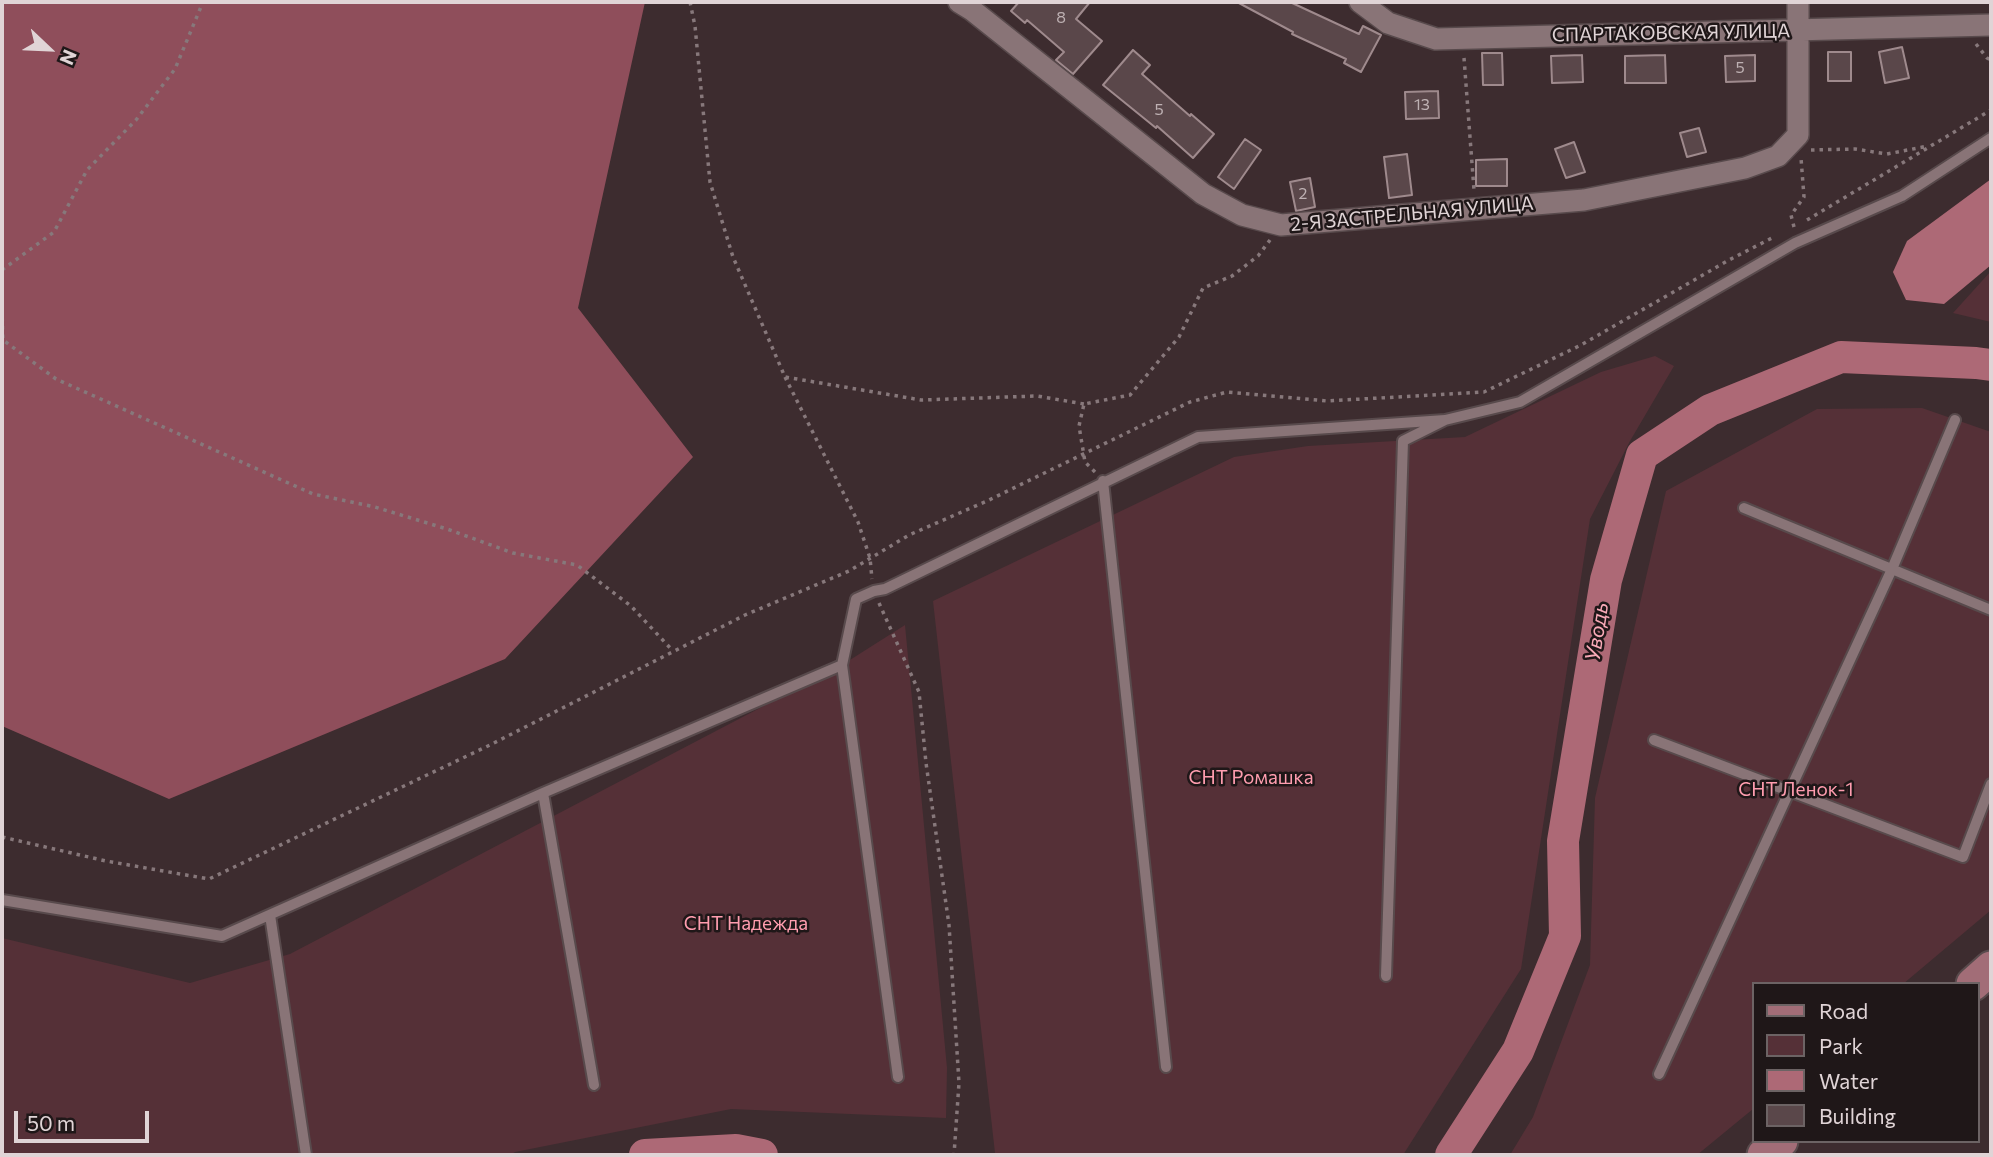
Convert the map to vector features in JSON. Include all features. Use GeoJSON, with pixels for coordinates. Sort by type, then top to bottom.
{"type":"FeatureCollection","features":[{"type":"Feature","properties":{"kind":"main road"},"geometry":{"type":"LineString","coordinates":[[1975,982],[1991,968]]}},
{"type":"Feature","properties":{"kind":"main road"},"geometry":{"type":"LineString","coordinates":[[1764,1155],[1779,1143]]}},
{"type":"Feature","properties":{"kind":"street","name":"2-Я ЗАСТРЕЛЬНАЯ УЛИЦА"},"geometry":{"type":"LineString","coordinates":[[959,2],[1203,194],[1242,215],[1281,225],[1584,200],[1745,168],[1778,156],[1798,135],[1798,30]]}},
{"type":"Feature","properties":{"kind":"street","name":"СПАРТАКОВСКАЯ УЛИЦА"},"geometry":{"type":"LineString","coordinates":[[1360,2],[1388,23],[1436,39],[1991,25]]}},
{"type":"Feature","properties":{"kind":"street"},"geometry":{"type":"LineString","coordinates":[[1798,2],[1798,30]]}},
{"type":"Feature","properties":{"kind":"lane"},"geometry":{"type":"LineString","coordinates":[[898,1077],[842,665],[856,599],[885,589],[1198,437],[1445,420],[1520,402],[1795,243],[1902,196],[1991,138]]}},
{"type":"Feature","properties":{"kind":"lane"},"geometry":{"type":"LineString","coordinates":[[1659,1074],[1892,569],[1955,419]]}},
{"type":"Feature","properties":{"kind":"lane"},"geometry":{"type":"LineString","coordinates":[[1386,976],[1403,441],[1445,420]]}},
{"type":"Feature","properties":{"kind":"lane"},"geometry":{"type":"LineString","coordinates":[[1103,481],[1167,1067]]}},
{"type":"Feature","properties":{"kind":"lane"},"geometry":{"type":"LineString","coordinates":[[1744,508],[1991,610]]}},
{"type":"Feature","properties":{"kind":"lane"},"geometry":{"type":"LineString","coordinates":[[2,900],[222,936],[542,793],[842,665]]}},
{"type":"Feature","properties":{"kind":"lane"},"geometry":{"type":"LineString","coordinates":[[1654,740],[1963,857],[1991,784]]}},
{"type":"Feature","properties":{"kind":"lane"},"geometry":{"type":"LineString","coordinates":[[542,793],[594,1085]]}},
{"type":"Feature","properties":{"kind":"lane"},"geometry":{"type":"LineString","coordinates":[[270,915],[306,1155]]}},
{"type":"Feature","properties":{"kind":"path"},"geometry":{"type":"LineString","coordinates":[[2,270],[54,232],[87,170],[136,120],[175,69],[203,2]]}},
{"type":"Feature","properties":{"kind":"path"},"geometry":{"type":"LineString","coordinates":[[690,2],[695,26],[710,182],[733,257],[785,377],[858,522],[870,558],[874,591],[919,692],[926,763],[949,925],[959,1083],[954,1155]]}},
{"type":"Feature","properties":{"kind":"path"},"geometry":{"type":"LineString","coordinates":[[1462,38],[1475,209]]}},
{"type":"Feature","properties":{"kind":"path"},"geometry":{"type":"LineString","coordinates":[[1930,146],[1887,154],[1856,149],[1800,150],[1804,197],[1791,215],[1794,227],[1822,213],[1991,110]]}},
{"type":"Feature","properties":{"kind":"path"},"geometry":{"type":"LineString","coordinates":[[785,377],[922,400],[1037,396],[1084,404],[1130,395],[1179,337],[1203,288],[1232,276],[1258,256],[1281,225]]}},
{"type":"Feature","properties":{"kind":"path"},"geometry":{"type":"LineString","coordinates":[[2,837],[106,861],[209,879],[490,745],[745,615],[849,571],[909,535],[999,495],[1190,402],[1227,392],[1327,401],[1485,391],[1581,345],[1772,238]]}},
{"type":"Feature","properties":{"kind":"path"},"geometry":{"type":"LineString","coordinates":[[2,309],[3,339],[56,379],[313,494],[375,507],[513,553],[578,565],[631,606],[674,652]]}},
{"type":"Feature","properties":{"kind":"path"},"geometry":{"type":"LineString","coordinates":[[1084,404],[1079,426],[1083,454],[1085,462],[1103,481]]}},
{"type":"Feature","properties":{"kind":"green space"},"geometry":{"type":"Polygon","coordinates":[[[1991,271],[1991,322],[1953,313],[1991,271]]]}},
{"type":"Feature","properties":{"kind":"green space","name":"СНТ Ромашка"},"geometry":{"type":"Polygon","coordinates":[[[1655,356],[1674,366],[1630,441],[1590,519],[1521,969],[1403,1155],[995,1153],[933,601],[1234,457],[1308,446],[1465,437],[1601,372],[1655,356]]]}},
{"type":"Feature","properties":{"kind":"green space","name":"СНТ Ленок-1"},"geometry":{"type":"Polygon","coordinates":[[[1922,408],[1991,432],[1991,910],[1905,982],[1752,982],[1752,1110],[1697,1155],[1510,1155],[1533,1117],[1590,965],[1595,798],[1666,491],[1817,409],[1922,408]]]}},
{"type":"Feature","properties":{"kind":"green space","name":"СНТ Надежда"},"geometry":{"type":"Polygon","coordinates":[[[905,625],[947,1068],[946,1118],[731,1109],[510,1155],[2,1155],[2,938],[190,983],[290,954],[842,665],[905,625]]]}},
{"type":"Feature","properties":{"kind":"shaded area"},"geometry":{"type":"Polygon","coordinates":[[[2,2],[645,2],[578,308],[693,457],[505,659],[169,799],[2,726],[2,2]]]}},
{"type":"Feature","properties":{"kind":"water"},"geometry":{"type":"Polygon","coordinates":[[[1991,179],[1991,265],[1944,304],[1906,300],[1893,272],[1907,241],[1991,179]]]}},
{"type":"Feature","properties":{"kind":"building"},"geometry":{"type":"Polygon","coordinates":[[[1019,2],[1090,2],[1076,19],[1102,41],[1073,74],[1056,60],[1064,52],[1027,20],[1025,23],[1011,11],[1019,2]]]}},
{"type":"Feature","properties":{"kind":"building"},"geometry":{"type":"Polygon","coordinates":[[[1237,2],[1290,2],[1359,34],[1363,26],[1381,35],[1361,72],[1344,63],[1346,59],[1292,34],[1293,32],[1237,2]]]}},
{"type":"Feature","properties":{"kind":"building"},"geometry":{"type":"Polygon","coordinates":[[[1902,47],[1909,78],[1885,83],[1879,52],[1902,47]]]}},
{"type":"Feature","properties":{"kind":"building"},"geometry":{"type":"Polygon","coordinates":[[[1133,50],[1150,65],[1142,74],[1214,134],[1193,158],[1157,126],[1156,128],[1103,85],[1133,50]]]}},
{"type":"Feature","properties":{"kind":"building"},"geometry":{"type":"Polygon","coordinates":[[[1828,52],[1851,52],[1851,81],[1828,81],[1828,52]]]}},
{"type":"Feature","properties":{"kind":"building"},"geometry":{"type":"Polygon","coordinates":[[[1482,53],[1502,53],[1503,85],[1483,85],[1482,53]]]}},
{"type":"Feature","properties":{"kind":"building"},"geometry":{"type":"Polygon","coordinates":[[[1582,55],[1583,82],[1552,83],[1551,56],[1582,55]]]}},
{"type":"Feature","properties":{"kind":"building"},"geometry":{"type":"Polygon","coordinates":[[[1665,55],[1666,83],[1625,83],[1625,56],[1665,55]]]}},
{"type":"Feature","properties":{"kind":"building"},"geometry":{"type":"Polygon","coordinates":[[[1755,55],[1755,81],[1726,82],[1725,56],[1755,55]]]}},
{"type":"Feature","properties":{"kind":"building"},"geometry":{"type":"Polygon","coordinates":[[[1438,91],[1439,118],[1406,119],[1405,92],[1438,91]]]}},
{"type":"Feature","properties":{"kind":"building"},"geometry":{"type":"Polygon","coordinates":[[[1699,128],[1706,152],[1687,157],[1680,133],[1699,128]]]}},
{"type":"Feature","properties":{"kind":"building"},"geometry":{"type":"Polygon","coordinates":[[[1245,139],[1261,150],[1234,189],[1218,177],[1245,139]]]}},
{"type":"Feature","properties":{"kind":"building"},"geometry":{"type":"Polygon","coordinates":[[[1574,142],[1585,172],[1566,178],[1555,149],[1574,142]]]}},
{"type":"Feature","properties":{"kind":"building"},"geometry":{"type":"Polygon","coordinates":[[[1407,154],[1412,195],[1389,198],[1384,157],[1407,154]]]}},
{"type":"Feature","properties":{"kind":"building"},"geometry":{"type":"Polygon","coordinates":[[[1507,159],[1507,186],[1476,186],[1476,160],[1507,159]]]}},
{"type":"Feature","properties":{"kind":"building"},"geometry":{"type":"Polygon","coordinates":[[[1310,178],[1315,207],[1296,211],[1290,182],[1310,178]]]}},
{"type":"Feature","properties":{"kind":"waterway","name":"Уводь"},"geometry":{"type":"LineString","coordinates":[[1451,1155],[1518,1051],[1565,936],[1563,841],[1606,580],[1642,455],[1710,410],[1841,357],[1991,365]]}},
{"type":"Feature","properties":{"kind":"waterway","name":"Уводь"},"geometry":{"type":"LineString","coordinates":[[645,1155],[736,1150],[762,1155]]}}]}
